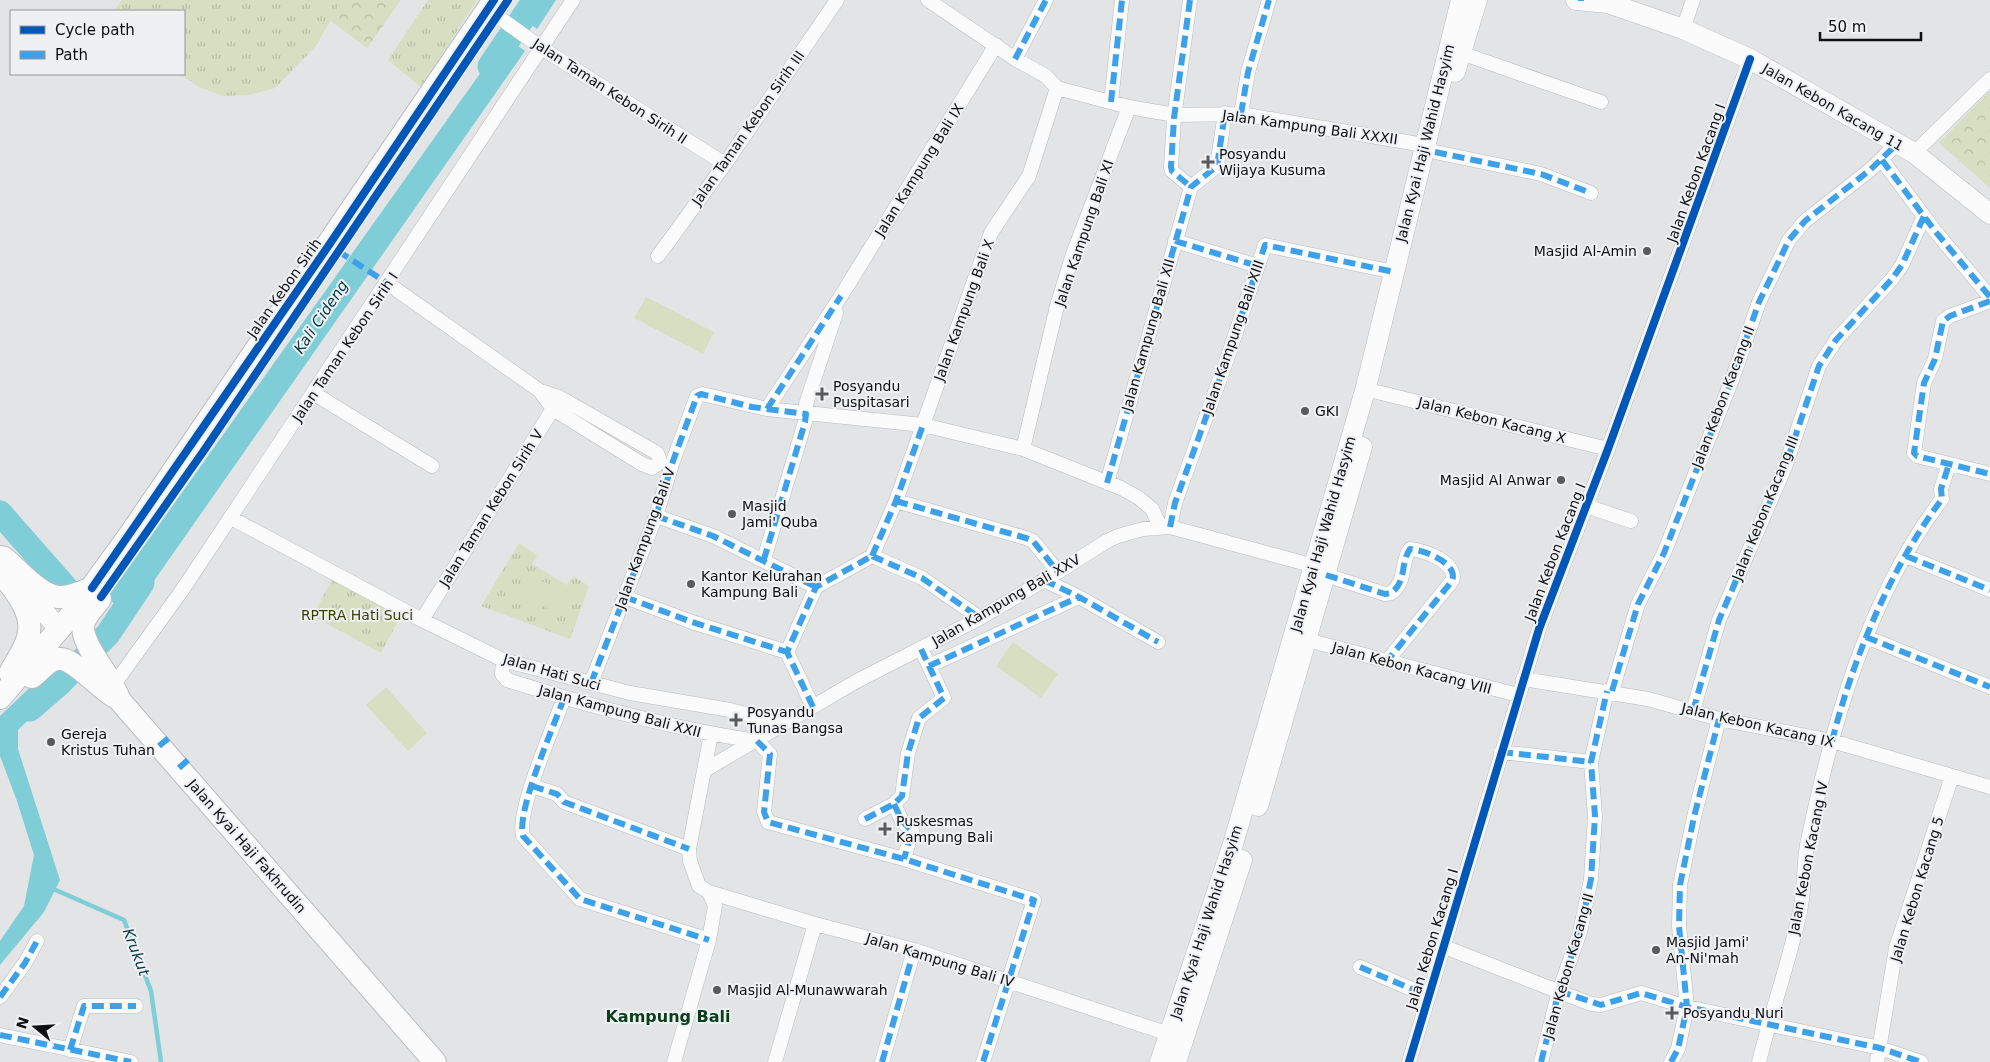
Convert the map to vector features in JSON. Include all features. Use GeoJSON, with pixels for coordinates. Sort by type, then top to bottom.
{"type":"FeatureCollection","features":[{"type":"Feature","properties":{"kind":"main road","name":"Jalan Kyai Haji Wahid Hasyim"},"geometry":{"type":"LineString","coordinates":[[1342,497],[1377,392],[1461,0]]}},
{"type":"Feature","properties":{"kind":"main road","name":"Jalan Kyai Haji Wahid Hasyim"},"geometry":{"type":"LineString","coordinates":[[1160,1062],[1322,570],[1342,497],[1394,272],[1429,148],[1477,0]]}},
{"type":"Feature","properties":{"kind":"main road","name":"Jalan Kebon Kacang 11"},"geometry":{"type":"LineString","coordinates":[[1579,0],[1608,3],[1682,29],[1750,59],[1906,149],[1990,214]]}},
{"type":"Feature","properties":{"kind":"main road","name":"Jalan Kebon Sirih"},"geometry":{"type":"LineString","coordinates":[[0,698],[59,629],[80,619],[329,245],[501,9]]}},
{"type":"Feature","properties":{"kind":"main road"},"geometry":{"type":"LineString","coordinates":[[0,559],[4,558],[48,593],[59,597],[80,619]]}},
{"type":"Feature","properties":{"kind":"main road"},"geometry":{"type":"LineString","coordinates":[[0,559],[59,629],[80,619]]}},
{"type":"Feature","properties":{"kind":"main road","name":"Jalan Kyai Haji Wahid Hasyim"},"geometry":{"type":"LineString","coordinates":[[1176,1062],[1213,952],[1307,640],[1322,570]]}},
{"type":"Feature","properties":{"kind":"main road"},"geometry":{"type":"LineString","coordinates":[[0,571],[21,598],[29,629],[25,645],[0,698]]}},
{"type":"Feature","properties":{"kind":"main road"},"geometry":{"type":"LineString","coordinates":[[0,698],[54,660],[80,619]]}},
{"type":"Feature","properties":{"kind":"main road","name":"Jalan Kyai Haji Fakhrudin"},"geometry":{"type":"LineString","coordinates":[[80,619],[92,668],[107,694],[114,691],[436,1062]]}},
{"type":"Feature","properties":{"kind":"street","name":"Jalan Taman Kebon Sirih I"},"geometry":{"type":"LineString","coordinates":[[114,691],[387,283],[538,45],[574,0]]}},
{"type":"Feature","properties":{"kind":"street","name":"Jalan Taman Kebon Sirih III"},"geometry":{"type":"LineString","coordinates":[[658,256],[725,164],[837,0]]}},
{"type":"Feature","properties":{"kind":"street","name":"Jalan Kampung Bali XXXII"},"geometry":{"type":"LineString","coordinates":[[928,0],[1016,59],[1046,76],[1057,88],[1129,107],[1174,115],[1240,114],[1429,148],[1542,174],[1591,193]]}},
{"type":"Feature","properties":{"kind":"street"},"geometry":{"type":"LineString","coordinates":[[1016,59],[1046,0]]}},
{"type":"Feature","properties":{"kind":"street"},"geometry":{"type":"LineString","coordinates":[[1112,102],[1122,0]]}},
{"type":"Feature","properties":{"kind":"street"},"geometry":{"type":"LineString","coordinates":[[1190,0],[1174,115],[1171,169],[1191,187],[1217,166],[1225,113]]}},
{"type":"Feature","properties":{"kind":"street"},"geometry":{"type":"LineString","coordinates":[[1240,114],[1252,56],[1269,0]]}},
{"type":"Feature","properties":{"kind":"street"},"geometry":{"type":"LineString","coordinates":[[1682,29],[1693,0]]}},
{"type":"Feature","properties":{"kind":"street","name":"Jalan Taman Kebon Sirih II"},"geometry":{"type":"LineString","coordinates":[[501,9],[538,45],[725,164]]}},
{"type":"Feature","properties":{"kind":"street","name":"Jalan Kampung Bali IX"},"geometry":{"type":"LineString","coordinates":[[767,409],[842,296],[996,45]]}},
{"type":"Feature","properties":{"kind":"street"},"geometry":{"type":"LineString","coordinates":[[1461,53],[1601,102]]}},
{"type":"Feature","properties":{"kind":"street","name":"Jalan Kebon Kacang I"},"geometry":{"type":"LineString","coordinates":[[1409,1062],[1442,946],[1539,630],[1608,449],[1750,59]]}},
{"type":"Feature","properties":{"kind":"street","name":"Jalan Kebon Kacang II"},"geometry":{"type":"LineString","coordinates":[[1541,1062],[1559,991],[1580,932],[1592,879],[1594,816],[1591,762],[1609,691],[1638,604],[1664,553],[1733,377],[1759,302],[1785,247],[1805,221],[1882,160],[1906,149],[1990,79]]}},
{"type":"Feature","properties":{"kind":"street","name":"Jalan Kampung Bali X"},"geometry":{"type":"LineString","coordinates":[[872,556],[896,501],[992,232],[1029,176],[1057,88]]}},
{"type":"Feature","properties":{"kind":"street","name":"Jalan Kampung Bali XI"},"geometry":{"type":"LineString","coordinates":[[1023,449],[1057,306],[1074,254],[1129,107]]}},
{"type":"Feature","properties":{"kind":"street"},"geometry":{"type":"LineString","coordinates":[[1882,160],[1924,216],[1990,296]]}},
{"type":"Feature","properties":{"kind":"street","name":"Jalan Kampung Bali XII"},"geometry":{"type":"LineString","coordinates":[[1107,483],[1191,187]]}},
{"type":"Feature","properties":{"kind":"street","name":"Jalan Kebon Kacang III"},"geometry":{"type":"LineString","coordinates":[[1692,710],[1719,620],[1786,467],[1819,366],[1836,340],[1897,272],[1908,255],[1924,216]]}},
{"type":"Feature","properties":{"kind":"street"},"geometry":{"type":"LineString","coordinates":[[1175,242],[1258,266]]}},
{"type":"Feature","properties":{"kind":"street","name":"Jalan Kampung Bali XIII"},"geometry":{"type":"LineString","coordinates":[[1165,526],[1228,359],[1263,248],[1267,244],[1394,272]]}},
{"type":"Feature","properties":{"kind":"street"},"geometry":{"type":"LineString","coordinates":[[387,283],[540,391],[556,403],[642,464],[652,468],[658,464],[659,458],[657,453],[556,403]]}},
{"type":"Feature","properties":{"kind":"street","name":"Jalan Kampung Bali IX"},"geometry":{"type":"LineString","coordinates":[[764,559],[806,414],[806,404],[842,296]]}},
{"type":"Feature","properties":{"kind":"street"},"geometry":{"type":"LineString","coordinates":[[1990,301],[1950,316],[1944,322],[1934,359],[1924,383],[1914,453],[1916,456],[1990,474]]}},
{"type":"Feature","properties":{"kind":"street","name":"Jalan Kebon Kacang X"},"geometry":{"type":"LineString","coordinates":[[1377,392],[1608,449]]}},
{"type":"Feature","properties":{"kind":"street"},"geometry":{"type":"LineString","coordinates":[[314,393],[432,466]]}},
{"type":"Feature","properties":{"kind":"street","name":"Jalan Kampung Bali V"},"geometry":{"type":"LineString","coordinates":[[592,683],[656,516],[673,461],[697,396],[700,395],[767,409]]}},
{"type":"Feature","properties":{"kind":"street","name":"Jalan Taman Kebon Sirih V"},"geometry":{"type":"LineString","coordinates":[[422,620],[556,403]]}},
{"type":"Feature","properties":{"kind":"street"},"geometry":{"type":"LineString","coordinates":[[767,409],[923,425],[1023,449],[1140,498],[1152,509],[1165,526]]}},
{"type":"Feature","properties":{"kind":"street","name":"Jalan Kebon Kacang IV"},"geometry":{"type":"LineString","coordinates":[[1759,1062],[1768,1023],[1799,916],[1804,864],[1832,741],[1866,637],[1918,532],[1942,499],[1941,489],[1949,464]]}},
{"type":"Feature","properties":{"kind":"street"},"geometry":{"type":"LineString","coordinates":[[896,501],[1033,541],[1058,572]]}},
{"type":"Feature","properties":{"kind":"street"},"geometry":{"type":"LineString","coordinates":[[1586,506],[1631,521]]}},
{"type":"Feature","properties":{"kind":"street"},"geometry":{"type":"LineString","coordinates":[[656,516],[712,536],[764,559],[816,587]]}},
{"type":"Feature","properties":{"kind":"street","name":"Jalan Hati Suci"},"geometry":{"type":"LineString","coordinates":[[231,518],[422,620],[503,660],[630,693],[730,710],[784,723]]}},
{"type":"Feature","properties":{"kind":"street","name":"Jalan Kampung Bali XXV"},"geometry":{"type":"LineString","coordinates":[[705,770],[855,682],[925,658],[980,618],[1107,541],[1143,529],[1165,526],[1322,570],[1385,594],[1390,594],[1400,584],[1406,554],[1410,549],[1432,556],[1451,567],[1454,572],[1452,581],[1387,661]]}},
{"type":"Feature","properties":{"kind":"street"},"geometry":{"type":"LineString","coordinates":[[787,652],[816,587],[872,556],[922,578],[980,618]]}},
{"type":"Feature","properties":{"kind":"street"},"geometry":{"type":"LineString","coordinates":[[1906,556],[1990,590]]}},
{"type":"Feature","properties":{"kind":"street"},"geometry":{"type":"LineString","coordinates":[[1044,580],[1079,597],[1158,642]]}},
{"type":"Feature","properties":{"kind":"street"},"geometry":{"type":"LineString","coordinates":[[626,597],[692,622],[787,652],[813,707]]}},
{"type":"Feature","properties":{"kind":"street"},"geometry":{"type":"LineString","coordinates":[[865,819],[894,804],[902,796],[908,753],[919,718],[944,698],[925,658],[1079,597]]}},
{"type":"Feature","properties":{"kind":"street"},"geometry":{"type":"LineString","coordinates":[[1866,637],[1990,687]]}},
{"type":"Feature","properties":{"kind":"street","name":"Jalan Kebon Kacang VIII"},"geometry":{"type":"LineString","coordinates":[[1307,640],[1518,695]]}},
{"type":"Feature","properties":{"kind":"street","name":"Jalan Kampung Bali XXII"},"geometry":{"type":"LineString","coordinates":[[503,660],[502,674],[507,680],[564,698],[711,734],[757,741]]}},
{"type":"Feature","properties":{"kind":"street","name":"Jalan Kebon Kacang IX"},"geometry":{"type":"LineString","coordinates":[[1523,678],[1609,691],[1692,710],[1719,719],[1832,741],[1990,787]]}},
{"type":"Feature","properties":{"kind":"street"},"geometry":{"type":"LineString","coordinates":[[564,698],[532,786],[522,823],[523,836],[580,899],[709,940]]}},
{"type":"Feature","properties":{"kind":"street"},"geometry":{"type":"LineString","coordinates":[[1671,1062],[1678,1049],[1687,1007],[1679,916],[1680,884],[1694,816],[1719,719]]}},
{"type":"Feature","properties":{"kind":"street"},"geometry":{"type":"LineString","coordinates":[[674,1062],[709,940],[714,906],[709,892],[699,886],[690,861],[689,849],[711,734]]}},
{"type":"Feature","properties":{"kind":"street"},"geometry":{"type":"LineString","coordinates":[[757,741],[770,754],[764,812],[768,822],[904,859],[1034,900],[983,1062]]}},
{"type":"Feature","properties":{"kind":"street"},"geometry":{"type":"LineString","coordinates":[[1502,752],[1591,762]]}},
{"type":"Feature","properties":{"kind":"street","name":"Jalan Kebon Kacang 5"},"geometry":{"type":"LineString","coordinates":[[1878,1055],[1896,948],[1952,776]]}},
{"type":"Feature","properties":{"kind":"street"},"geometry":{"type":"LineString","coordinates":[[532,786],[557,794],[564,802],[689,849]]}},
{"type":"Feature","properties":{"kind":"street"},"geometry":{"type":"LineString","coordinates":[[894,804],[902,821],[912,831],[904,859]]}},
{"type":"Feature","properties":{"kind":"street","name":"Jalan Kampung Bali IV"},"geometry":{"type":"LineString","coordinates":[[709,892],[815,924],[914,950],[1010,980],[1169,1034]]}},
{"type":"Feature","properties":{"kind":"street"},"geometry":{"type":"LineString","coordinates":[[775,1062],[815,924]]}},
{"type":"Feature","properties":{"kind":"street"},"geometry":{"type":"LineString","coordinates":[[0,997],[25,963],[37,940]]}},
{"type":"Feature","properties":{"kind":"street"},"geometry":{"type":"LineString","coordinates":[[1442,946],[1559,991],[1602,1005],[1641,992],[1687,1007],[1768,1023],[1878,1055],[1921,1062]]}},
{"type":"Feature","properties":{"kind":"street"},"geometry":{"type":"LineString","coordinates":[[882,1062],[914,950]]}},
{"type":"Feature","properties":{"kind":"street"},"geometry":{"type":"LineString","coordinates":[[1360,967],[1428,996]]}},
{"type":"Feature","properties":{"kind":"street"},"geometry":{"type":"LineString","coordinates":[[70,1050],[84,1006],[136,1006]]}},
{"type":"Feature","properties":{"kind":"street"},"geometry":{"type":"LineString","coordinates":[[0,1035],[70,1050],[97,1059],[130,1062]]}},
{"type":"Feature","properties":{"kind":"green space"},"geometry":{"type":"Polygon","coordinates":[[[122,0],[343,0],[315,47],[275,88],[248,95],[223,96],[199,87],[181,75],[185,75],[185,10],[115,10],[122,0]]]}},
{"type":"Feature","properties":{"kind":"green space"},"geometry":{"type":"Polygon","coordinates":[[[343,0],[401,0],[367,48],[331,21],[343,0]]]}},
{"type":"Feature","properties":{"kind":"green space"},"geometry":{"type":"Polygon","coordinates":[[[428,0],[477,0],[421,87],[388,60],[428,0]]]}},
{"type":"Feature","properties":{"kind":"green space"},"geometry":{"type":"Polygon","coordinates":[[[1990,91],[1990,188],[1939,143],[1990,91]]]}},
{"type":"Feature","properties":{"kind":"green space"},"geometry":{"type":"Polygon","coordinates":[[[646,297],[714,332],[703,354],[634,318],[646,297]]]}},
{"type":"Feature","properties":{"kind":"green space"},"geometry":{"type":"Polygon","coordinates":[[[519,543],[537,555],[532,564],[567,585],[573,576],[589,586],[570,639],[481,606],[519,543]]]}},
{"type":"Feature","properties":{"kind":"green space"},"geometry":{"type":"Polygon","coordinates":[[[526,574],[576,596],[567,617],[518,595],[526,574]]]}},
{"type":"Feature","properties":{"kind":"green space","name":"RPTRA Hati Suci"},"geometry":{"type":"Polygon","coordinates":[[[333,577],[402,614],[381,653],[313,616],[333,577]]]}},
{"type":"Feature","properties":{"kind":"green space"},"geometry":{"type":"Polygon","coordinates":[[[1013,642],[1058,674],[1041,698],[996,666],[1013,642]]]}},
{"type":"Feature","properties":{"kind":"green space"},"geometry":{"type":"Polygon","coordinates":[[[386,687],[427,733],[408,751],[366,705],[386,687]]]}},
{"type":"Feature","properties":{"kind":"water"},"geometry":{"type":"Polygon","coordinates":[[[527,0],[556,0],[537,29],[518,15],[527,0]]]}},
{"type":"Feature","properties":{"kind":"water"},"geometry":{"type":"Polygon","coordinates":[[[506,37],[525,51],[130,615],[107,598],[506,37]]]}},
{"type":"Feature","properties":{"kind":"water"},"geometry":{"type":"Polygon","coordinates":[[[43,675],[58,691],[18,730],[18,749],[60,880],[44,912],[0,965],[0,941],[24,906],[34,855],[0,756],[0,716],[43,675]]]}},
{"type":"Feature","properties":{"kind":"waterway","name":"Kali Cideng"},"geometry":{"type":"LineString","coordinates":[[490,66],[535,0]]}},
{"type":"Feature","properties":{"kind":"waterway","name":"Krukut"},"geometry":{"type":"LineString","coordinates":[[0,513],[72,595]]}},
{"type":"Feature","properties":{"kind":"waterway"},"geometry":{"type":"LineString","coordinates":[[30,709],[59,684],[108,634],[142,583]]}},
{"type":"Feature","properties":{"kind":"waterway","name":"Krukut"},"geometry":{"type":"LineString","coordinates":[[51,888],[124,920],[151,991],[161,1062]]}},
{"type":"Feature","properties":{"kind":"marked path"},"geometry":{"type":"LineString","coordinates":[[1015,59],[1046,0]]}},
{"type":"Feature","properties":{"kind":"marked path"},"geometry":{"type":"LineString","coordinates":[[1111,102],[1122,0]]}},
{"type":"Feature","properties":{"kind":"marked path"},"geometry":{"type":"LineString","coordinates":[[1190,0],[1174,118],[1171,167],[1172,171],[1191,187]]}},
{"type":"Feature","properties":{"kind":"marked path"},"geometry":{"type":"LineString","coordinates":[[1241,114],[1248,72],[1269,0]]}},
{"type":"Feature","properties":{"kind":"marked path"},"geometry":{"type":"LineString","coordinates":[[1107,483],[1191,187],[1217,166],[1225,113]]}},
{"type":"Feature","properties":{"kind":"marked path"},"geometry":{"type":"LineString","coordinates":[[1612,691],[1638,604],[1664,553],[1733,377],[1759,302],[1789,240],[1805,221],[1870,170],[1897,144]]}},
{"type":"Feature","properties":{"kind":"marked path"},"geometry":{"type":"LineString","coordinates":[[1435,152],[1541,174],[1591,193]]}},
{"type":"Feature","properties":{"kind":"marked path"},"geometry":{"type":"LineString","coordinates":[[1882,160],[1935,231],[1990,297]]}},
{"type":"Feature","properties":{"kind":"marked path"},"geometry":{"type":"LineString","coordinates":[[1693,711],[1719,620],[1785,467],[1819,366],[1836,340],[1892,279],[1902,265],[1924,216]]}},
{"type":"Feature","properties":{"kind":"marked path"},"geometry":{"type":"LineString","coordinates":[[1175,241],[1258,266]]}},
{"type":"Feature","properties":{"kind":"marked path"},"geometry":{"type":"LineString","coordinates":[[1170,527],[1175,503],[1227,359],[1265,245],[1394,272]]}},
{"type":"Feature","properties":{"kind":"marked path"},"geometry":{"type":"LineString","coordinates":[[338,251],[387,283]]}},
{"type":"Feature","properties":{"kind":"marked path"},"geometry":{"type":"LineString","coordinates":[[767,409],[841,296]]}},
{"type":"Feature","properties":{"kind":"marked path"},"geometry":{"type":"LineString","coordinates":[[1990,301],[1950,316],[1943,321],[1935,359],[1924,383],[1914,453],[1917,456],[1990,474]]}},
{"type":"Feature","properties":{"kind":"marked path"},"geometry":{"type":"LineString","coordinates":[[591,683],[656,516],[673,461],[697,396],[701,394],[752,407],[806,414],[764,559]]}},
{"type":"Feature","properties":{"kind":"marked path"},"geometry":{"type":"LineString","coordinates":[[872,556],[896,501],[923,425]]}},
{"type":"Feature","properties":{"kind":"marked path"},"geometry":{"type":"LineString","coordinates":[[1832,741],[1851,678],[1876,614],[1906,554],[1942,499],[1941,489],[1949,464]]}},
{"type":"Feature","properties":{"kind":"marked path"},"geometry":{"type":"LineString","coordinates":[[896,501],[1033,541],[1058,572]]}},
{"type":"Feature","properties":{"kind":"marked path"},"geometry":{"type":"LineString","coordinates":[[656,516],[713,536],[816,587]]}},
{"type":"Feature","properties":{"kind":"marked path"},"geometry":{"type":"LineString","coordinates":[[1326,575],[1385,594],[1391,593],[1399,583],[1410,549],[1431,555],[1445,563],[1450,569],[1453,574],[1452,581],[1387,661]]}},
{"type":"Feature","properties":{"kind":"marked path"},"geometry":{"type":"LineString","coordinates":[[872,556],[922,578],[980,618]]}},
{"type":"Feature","properties":{"kind":"marked path"},"geometry":{"type":"LineString","coordinates":[[813,707],[787,652],[816,587],[872,556]]}},
{"type":"Feature","properties":{"kind":"marked path"},"geometry":{"type":"LineString","coordinates":[[1906,556],[1990,590]]}},
{"type":"Feature","properties":{"kind":"marked path"},"geometry":{"type":"LineString","coordinates":[[1044,580],[1079,597],[1158,642]]}},
{"type":"Feature","properties":{"kind":"marked path"},"geometry":{"type":"LineString","coordinates":[[625,597],[692,622],[787,652]]}},
{"type":"Feature","properties":{"kind":"marked path"},"geometry":{"type":"LineString","coordinates":[[929,666],[1079,597]]}},
{"type":"Feature","properties":{"kind":"marked path"},"geometry":{"type":"LineString","coordinates":[[1866,637],[1990,687]]}},
{"type":"Feature","properties":{"kind":"marked path"},"geometry":{"type":"LineString","coordinates":[[865,819],[894,804],[902,796],[908,753],[919,718],[944,698],[921,649]]}},
{"type":"Feature","properties":{"kind":"marked path"},"geometry":{"type":"LineString","coordinates":[[1541,1062],[1559,991],[1580,932],[1591,879],[1595,816],[1591,762],[1607,691]]}},
{"type":"Feature","properties":{"kind":"marked path"},"geometry":{"type":"LineString","coordinates":[[564,698],[530,789],[522,824],[523,836],[580,899],[709,940]]}},
{"type":"Feature","properties":{"kind":"marked path"},"geometry":{"type":"LineString","coordinates":[[1671,1062],[1678,1049],[1687,1007],[1679,926],[1680,885],[1694,817],[1719,719]]}},
{"type":"Feature","properties":{"kind":"marked path"},"geometry":{"type":"LineString","coordinates":[[159,746],[170,737]]}},
{"type":"Feature","properties":{"kind":"marked path"},"geometry":{"type":"LineString","coordinates":[[757,741],[770,754],[764,812],[768,822],[904,859],[1034,900],[983,1062]]}},
{"type":"Feature","properties":{"kind":"marked path"},"geometry":{"type":"LineString","coordinates":[[1501,752],[1591,762]]}},
{"type":"Feature","properties":{"kind":"marked path"},"geometry":{"type":"LineString","coordinates":[[179,768],[189,759]]}},
{"type":"Feature","properties":{"kind":"marked path"},"geometry":{"type":"LineString","coordinates":[[532,786],[557,794],[564,802],[689,849]]}},
{"type":"Feature","properties":{"kind":"marked path"},"geometry":{"type":"LineString","coordinates":[[894,804],[902,821],[912,831],[904,859]]}},
{"type":"Feature","properties":{"kind":"marked path"},"geometry":{"type":"LineString","coordinates":[[0,997],[25,963],[37,941]]}},
{"type":"Feature","properties":{"kind":"marked path"},"geometry":{"type":"LineString","coordinates":[[882,1062],[914,950]]}},
{"type":"Feature","properties":{"kind":"marked path"},"geometry":{"type":"LineString","coordinates":[[1360,967],[1428,996]]}},
{"type":"Feature","properties":{"kind":"marked path"},"geometry":{"type":"LineString","coordinates":[[1559,991],[1601,1005],[1641,993],[1687,1007],[1880,1048],[1921,1062]]}},
{"type":"Feature","properties":{"kind":"marked path"},"geometry":{"type":"LineString","coordinates":[[70,1050],[84,1006],[136,1006]]}},
{"type":"Feature","properties":{"kind":"marked path"},"geometry":{"type":"LineString","coordinates":[[0,1035],[131,1062]]}},
{"type":"Feature","properties":{"kind":"cycle path"},"geometry":{"type":"LineString","coordinates":[[92,588],[329,245],[494,0]]}},
{"type":"Feature","properties":{"kind":"cycle path"},"geometry":{"type":"LineString","coordinates":[[101,597],[205,449],[508,0]]}},
{"type":"Feature","properties":{"kind":"cycle path"},"geometry":{"type":"LineString","coordinates":[[1409,1062],[1539,629],[1608,449],[1750,59]]}},
{"type":"Feature","properties":{"kind":"place","name":"Posyandu Wijaya Kusuma"},"geometry":{"type":"Point","coordinates":[1208,162]}},
{"type":"Feature","properties":{"kind":"place","name":"Masjid Al-Amin"},"geometry":{"type":"Point","coordinates":[1647,251]}},
{"type":"Feature","properties":{"kind":"place","name":"Posyandu Puspitasari"},"geometry":{"type":"Point","coordinates":[822,394]}},
{"type":"Feature","properties":{"kind":"place","name":"GKI"},"geometry":{"type":"Point","coordinates":[1305,411]}},
{"type":"Feature","properties":{"kind":"place","name":"Masjid Al Anwar"},"geometry":{"type":"Point","coordinates":[1561,480]}},
{"type":"Feature","properties":{"kind":"place","name":"Masjid Jami' Quba"},"geometry":{"type":"Point","coordinates":[732,514]}},
{"type":"Feature","properties":{"kind":"place","name":"Kantor Kelurahan Kampung Bali"},"geometry":{"type":"Point","coordinates":[691,584]}},
{"type":"Feature","properties":{"kind":"place","name":"Posyandu Tunas Bangsa"},"geometry":{"type":"Point","coordinates":[736,720]}},
{"type":"Feature","properties":{"kind":"place","name":"Gereja Kristus Tuhan"},"geometry":{"type":"Point","coordinates":[51,742]}},
{"type":"Feature","properties":{"kind":"place","name":"Puskesmas Kampung Bali"},"geometry":{"type":"Point","coordinates":[885,829]}},
{"type":"Feature","properties":{"kind":"place","name":"Masjid Jami' An-Ni'mah"},"geometry":{"type":"Point","coordinates":[1656,950]}},
{"type":"Feature","properties":{"kind":"place","name":"Masjid Al-Munawwarah"},"geometry":{"type":"Point","coordinates":[717,990]}},
{"type":"Feature","properties":{"kind":"place","name":"Posyandu Nuri"},"geometry":{"type":"Point","coordinates":[1672,1013]}},
{"type":"Feature","properties":{"kind":"district","name":"Kampung Bali"},"geometry":{"type":"Point","coordinates":[668,1016]}}]}
